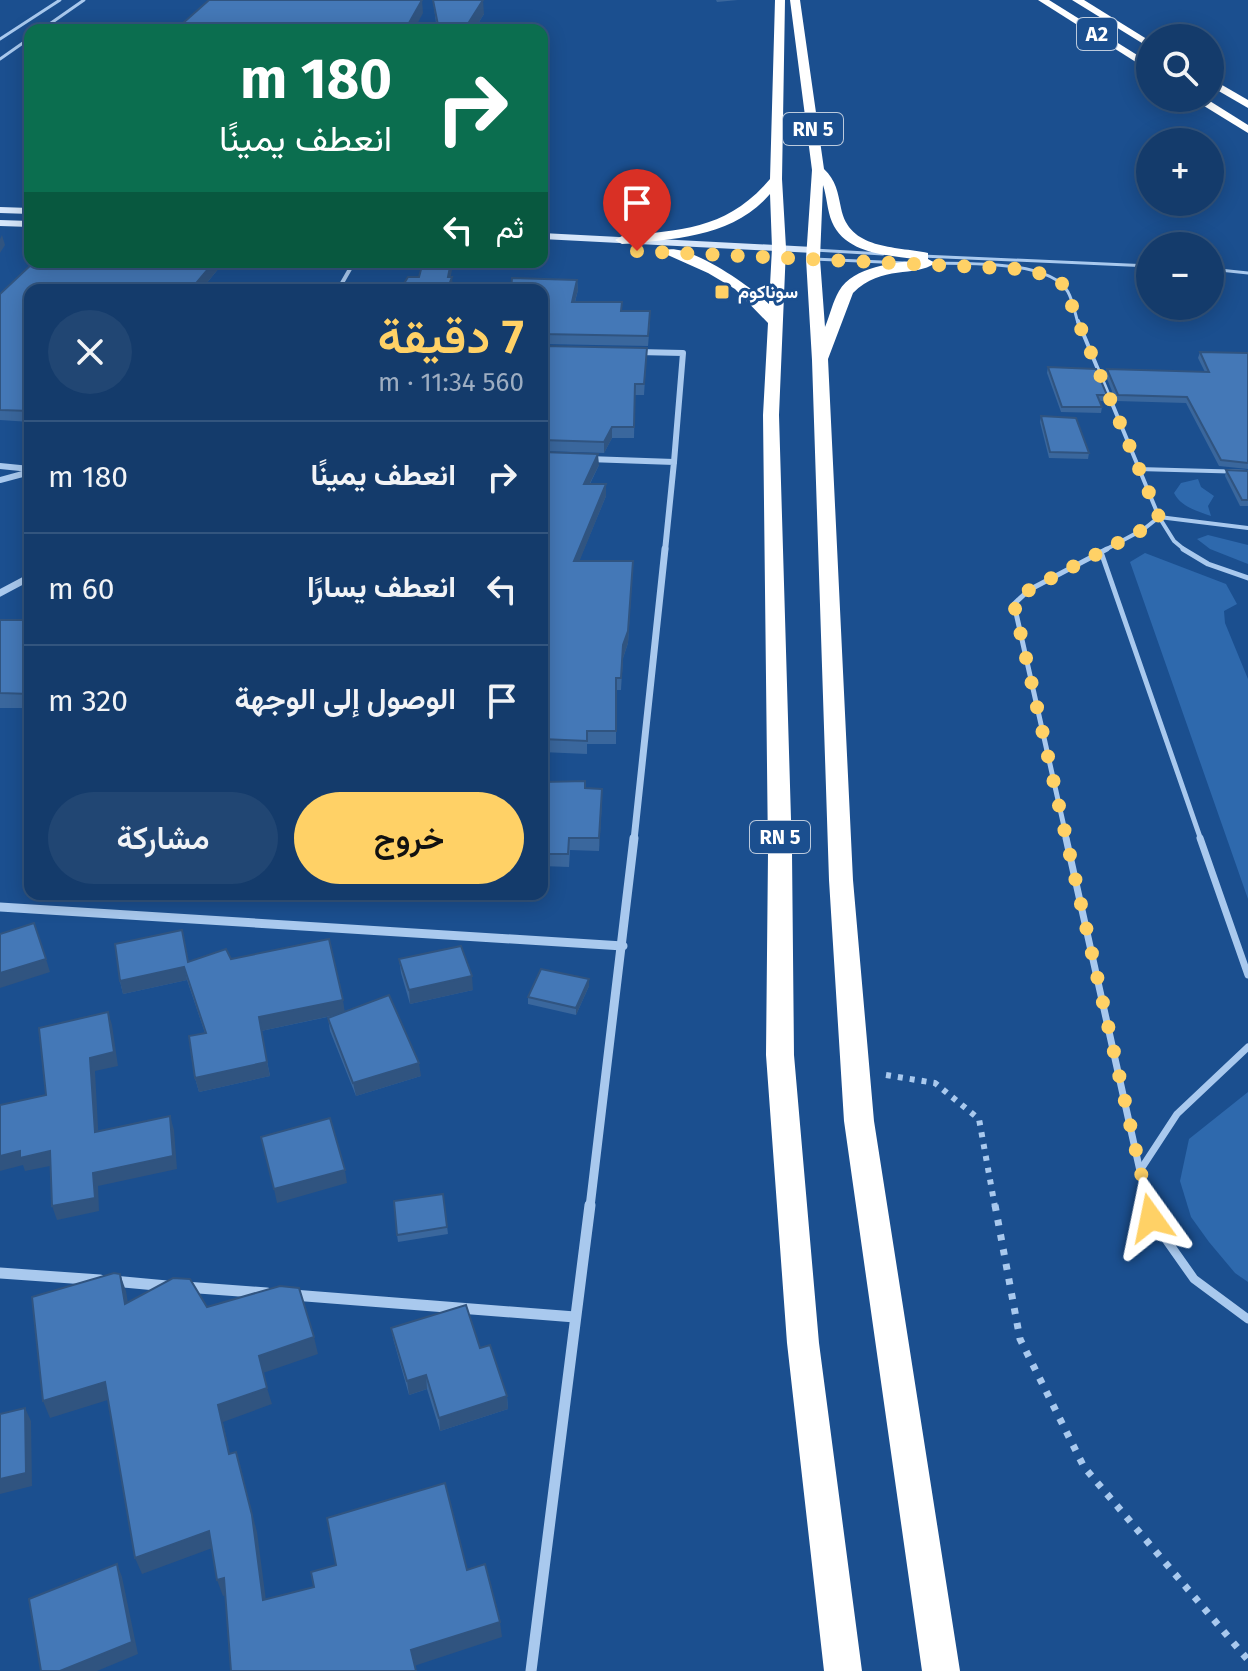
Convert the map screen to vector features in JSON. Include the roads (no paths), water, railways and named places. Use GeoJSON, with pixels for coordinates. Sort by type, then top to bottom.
{"type":"FeatureCollection","features":[{"type":"Feature","properties":{"kind":"highway","name":"RN 5"},"geometry":{"type":"LineString","coordinates":[[780,0],[776,179],[778,253],[771,415],[780,853],[780,1055],[803,1343],[843,1671]]}},
{"type":"Feature","properties":{"kind":"highway","name":"RN 5"},"geometry":{"type":"LineString","coordinates":[[795,0],[818,170],[813,254],[841,880],[855,1070],[861,1136],[941,1671]]}},
{"type":"Feature","properties":{"kind":"highway","name":"A2"},"geometry":{"type":"LineString","coordinates":[[1043,0],[1136,59]]}},
{"type":"Feature","properties":{"kind":"highway","name":"A2"},"geometry":{"type":"LineString","coordinates":[[1077,0],[1136,36]]}},
{"type":"Feature","properties":{"kind":"highway"},"geometry":{"type":"LineString","coordinates":[[1224,90],[1248,105]]}},
{"type":"Feature","properties":{"kind":"highway"},"geometry":{"type":"LineString","coordinates":[[1219,112],[1248,130]]}},
{"type":"Feature","properties":{"kind":"highway"},"geometry":{"type":"LineString","coordinates":[[818,170],[832,186],[839,224],[846,233],[880,249],[927,260]]}},
{"type":"Feature","properties":{"kind":"highway"},"geometry":{"type":"LineString","coordinates":[[622,240],[678,234],[726,221],[748,210],[776,179]]}},
{"type":"Feature","properties":{"kind":"highway"},"geometry":{"type":"LineString","coordinates":[[668,252],[735,282],[765,307],[774,321]]}},
{"type":"Feature","properties":{"kind":"highway"},"geometry":{"type":"LineString","coordinates":[[820,360],[851,285],[879,271],[927,260]]}},
{"type":"Feature","properties":{"kind":"street"},"geometry":{"type":"LineString","coordinates":[[0,39],[60,0]]}},
{"type":"Feature","properties":{"kind":"street"},"geometry":{"type":"LineString","coordinates":[[50,24],[84,0]]}},
{"type":"Feature","properties":{"kind":"street"},"geometry":{"type":"LineString","coordinates":[[0,59],[24,42]]}},
{"type":"Feature","properties":{"kind":"street"},"geometry":{"type":"LineString","coordinates":[[0,210],[24,211]]}},
{"type":"Feature","properties":{"kind":"street"},"geometry":{"type":"LineString","coordinates":[[0,223],[24,224]]}},
{"type":"Feature","properties":{"kind":"street"},"geometry":{"type":"LineString","coordinates":[[548,236],[778,253]]}},
{"type":"Feature","properties":{"kind":"street"},"geometry":{"type":"LineString","coordinates":[[548,247],[813,254]]}},
{"type":"Feature","properties":{"kind":"street"},"geometry":{"type":"LineString","coordinates":[[531,1671],[623,946],[683,353],[636,352]]}},
{"type":"Feature","properties":{"kind":"street"},"geometry":{"type":"LineString","coordinates":[[571,458],[674,462]]}},
{"type":"Feature","properties":{"kind":"street"},"geometry":{"type":"LineString","coordinates":[[0,466],[24,469]]}},
{"type":"Feature","properties":{"kind":"street"},"geometry":{"type":"LineString","coordinates":[[0,480],[24,472]]}},
{"type":"Feature","properties":{"kind":"street"},"geometry":{"type":"LineString","coordinates":[[0,593],[24,580]]}},
{"type":"Feature","properties":{"kind":"street"},"geometry":{"type":"LineString","coordinates":[[0,907],[623,946]]}},
{"type":"Feature","properties":{"kind":"street"},"geometry":{"type":"LineString","coordinates":[[0,1273],[575,1317]]}},
{"type":"Feature","properties":{"kind":"lane"},"geometry":{"type":"LineString","coordinates":[[813,254],[1136,266]]}},
{"type":"Feature","properties":{"kind":"lane"},"geometry":{"type":"LineString","coordinates":[[927,260],[1021,269],[1045,274],[1065,284],[1073,296],[1072,307],[1168,538],[1194,557],[1248,578]]}},
{"type":"Feature","properties":{"kind":"lane"},"geometry":{"type":"LineString","coordinates":[[1224,270],[1248,273]]}},
{"type":"Feature","properties":{"kind":"lane"},"geometry":{"type":"LineString","coordinates":[[1138,469],[1248,472]]}},
{"type":"Feature","properties":{"kind":"lane"},"geometry":{"type":"LineString","coordinates":[[1248,528],[1159,517],[1144,529],[1029,590],[1014,604],[1151,1218],[1194,1279],[1248,1319]]}},
{"type":"Feature","properties":{"kind":"lane"},"geometry":{"type":"LineString","coordinates":[[1101,552],[1248,975]]}},
{"type":"Feature","properties":{"kind":"lane"},"geometry":{"type":"LineString","coordinates":[[1141,1169],[1156,1137],[1192,1099],[1240,1059],[1248,1047]]}},
{"type":"Feature","properties":{"kind":"place","name":"سوناكوم"},"geometry":{"type":"Point","coordinates":[722,292]}}]}
